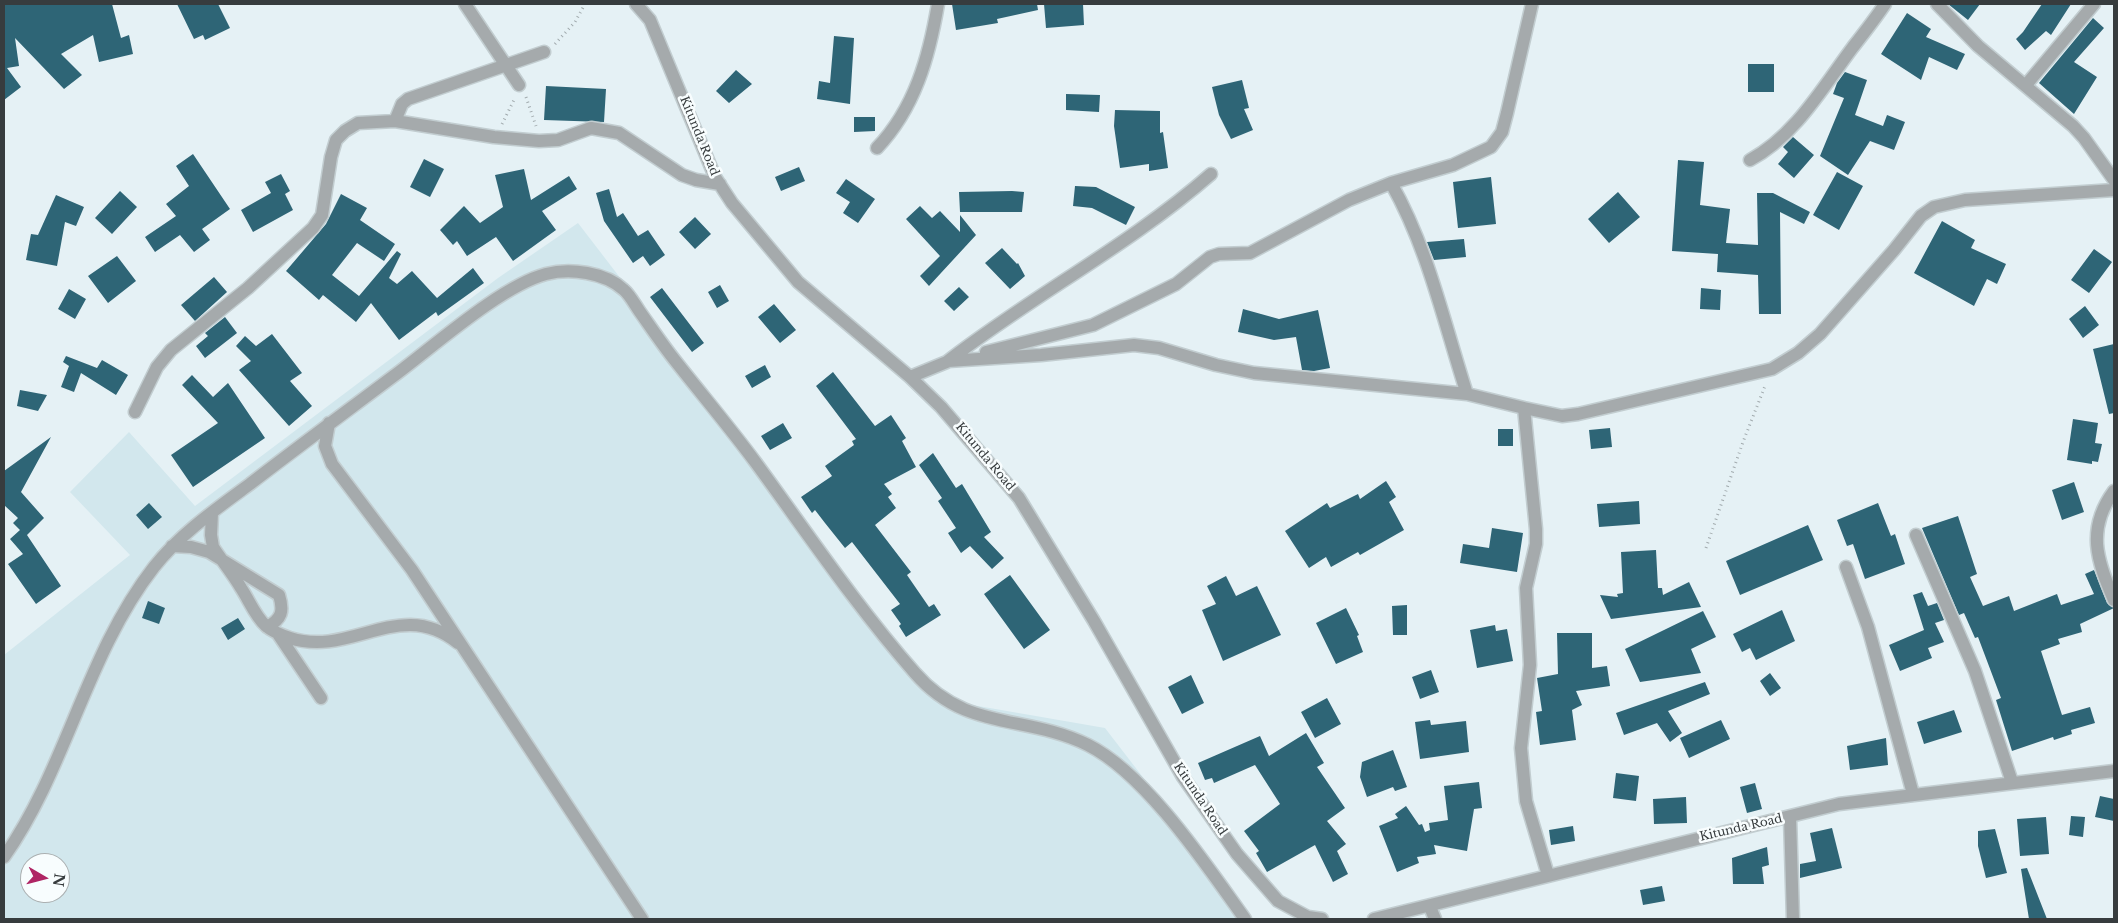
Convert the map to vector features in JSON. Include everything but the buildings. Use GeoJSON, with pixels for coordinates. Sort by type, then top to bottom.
{"type":"FeatureCollection","features":[{"type":"Feature","properties":{"kind":"street"},"geometry":{"type":"LineString","coordinates":[[465,4],[519,85]]}},
{"type":"Feature","properties":{"kind":"street","name":"Kitunda Road"},"geometry":{"type":"LineString","coordinates":[[636,4],[650,20],[720,184],[732,203],[798,282],[910,377],[972,441],[1019,498],[1088,612],[1183,777],[1237,854],[1278,901],[1308,917],[1322,919]]}},
{"type":"Feature","properties":{"kind":"street"},"geometry":{"type":"LineString","coordinates":[[877,148],[904,116],[919,80],[938,4]]}},
{"type":"Feature","properties":{"kind":"street"},"geometry":{"type":"LineString","coordinates":[[910,377],[948,361],[1093,325],[1176,284],[1210,257],[1218,254],[1250,253],[1349,200],[1391,183],[1453,165],[1491,148],[1502,132],[1532,4]]}},
{"type":"Feature","properties":{"kind":"street"},"geometry":{"type":"LineString","coordinates":[[1750,160],[1765,152],[1805,112],[1873,23],[1884,4]]}},
{"type":"Feature","properties":{"kind":"street"},"geometry":{"type":"LineString","coordinates":[[1937,4],[1978,46],[2026,84],[2084,138],[2114,180]]}},
{"type":"Feature","properties":{"kind":"street"},"geometry":{"type":"LineString","coordinates":[[2026,84],[2094,4]]}},
{"type":"Feature","properties":{"kind":"street"},"geometry":{"type":"LineString","coordinates":[[395,121],[402,104],[408,99],[507,67],[544,52]]}},
{"type":"Feature","properties":{"kind":"street"},"geometry":{"type":"LineString","coordinates":[[135,412],[157,367],[171,350],[248,288],[313,228],[322,214],[331,157],[336,140],[345,131],[358,123],[395,121],[494,137],[539,141],[558,140],[591,128],[619,133],[682,175],[696,180],[720,184]]}},
{"type":"Feature","properties":{"kind":"street"},"geometry":{"type":"LineString","coordinates":[[948,361],[992,327],[1152,223],[1211,174]]}},
{"type":"Feature","properties":{"kind":"street"},"geometry":{"type":"LineString","coordinates":[[1391,183],[1409,214],[1442,308],[1468,394]]}},
{"type":"Feature","properties":{"kind":"street"},"geometry":{"type":"LineString","coordinates":[[948,361],[1041,355],[1134,345],[1159,348],[1216,365],[1254,373],[1468,394],[1562,416],[1578,414],[1772,369],[1798,353],[1820,334],[1894,250],[1921,216],[1934,207],[1965,200],[2033,197],[2114,190]]}},
{"type":"Feature","properties":{"kind":"street"},"geometry":{"type":"LineString","coordinates":[[4,858],[21,834],[125,610],[152,570],[172,546],[212,512],[329,423],[504,295],[543,274],[565,271],[598,275],[623,289],[663,346],[755,461],[842,583],[919,678],[938,697],[955,707],[974,714],[1070,737],[1093,748],[1112,761],[1128,774],[1172,822],[1245,919]]}},
{"type":"Feature","properties":{"kind":"street"},"geometry":{"type":"LineString","coordinates":[[1524,408],[1536,544],[1526,588],[1530,665],[1521,748],[1526,801],[1548,875]]}},
{"type":"Feature","properties":{"kind":"street"},"geometry":{"type":"LineString","coordinates":[[329,423],[325,446],[332,464],[412,570],[642,919]]}},
{"type":"Feature","properties":{"kind":"street"},"geometry":{"type":"LineString","coordinates":[[2114,491],[2105,503],[2099,518],[2096,535],[2098,557],[2114,600]]}},
{"type":"Feature","properties":{"kind":"street"},"geometry":{"type":"LineString","coordinates":[[212,512],[211,535],[213,547],[260,619],[273,631],[321,698]]}},
{"type":"Feature","properties":{"kind":"street"},"geometry":{"type":"LineString","coordinates":[[1916,536],[1975,671],[2012,782]]}},
{"type":"Feature","properties":{"kind":"street"},"geometry":{"type":"LineString","coordinates":[[172,546],[200,549],[220,558],[278,595],[283,606],[273,631]]}},
{"type":"Feature","properties":{"kind":"street"},"geometry":{"type":"LineString","coordinates":[[1846,567],[1868,627],[1913,794]]}},
{"type":"Feature","properties":{"kind":"street"},"geometry":{"type":"LineString","coordinates":[[273,631],[309,643],[330,643],[350,639],[389,626],[411,624],[439,632],[463,647]]}},
{"type":"Feature","properties":{"kind":"street","name":"Kitunda Road"},"geometry":{"type":"LineString","coordinates":[[1374,919],[1430,907],[1548,875],[1839,804],[2114,770]]}},
{"type":"Feature","properties":{"kind":"street"},"geometry":{"type":"LineString","coordinates":[[1790,817],[1793,919]]}},
{"type":"Feature","properties":{"kind":"street"},"geometry":{"type":"LineString","coordinates":[[1430,907],[1435,919]]}},
{"type":"Feature","properties":{"kind":"path"},"geometry":{"type":"LineString","coordinates":[[519,85],[534,117],[539,141]]}},
{"type":"Feature","properties":{"kind":"path"},"geometry":{"type":"LineString","coordinates":[[1706,548],[1743,442],[1772,369]]}},
{"type":"Feature","properties":{"kind":"shaded area"},"geometry":{"type":"Polygon","coordinates":[[[578,223],[651,318],[746,450],[934,691],[955,702],[1105,728],[1252,919],[4,919],[4,655],[130,555],[70,492],[129,432],[195,506],[498,278],[578,223]]]}}]}
